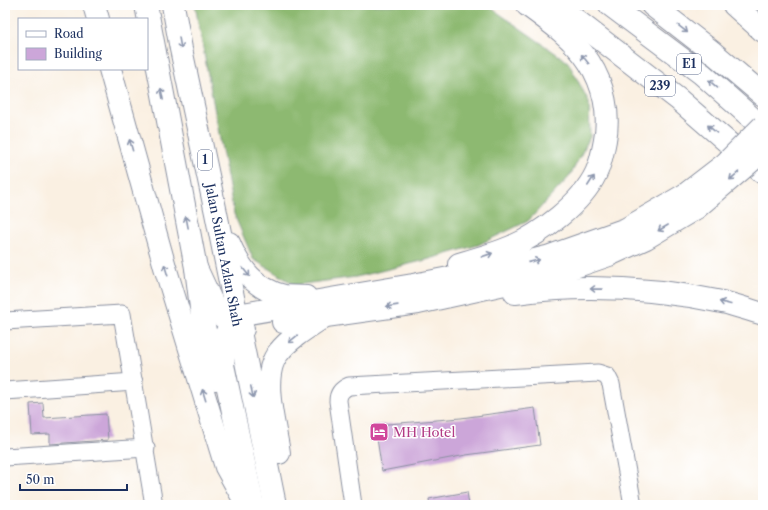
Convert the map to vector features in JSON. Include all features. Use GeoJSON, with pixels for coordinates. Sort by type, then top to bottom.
{"type":"FeatureCollection","features":[{"type":"Feature","properties":{"kind":"main road"},"geometry":{"type":"LineString","coordinates":[[94,5],[98,18]]}},
{"type":"Feature","properties":{"kind":"main road"},"geometry":{"type":"LineString","coordinates":[[146,5],[196,268],[208,348],[246,502]]}},
{"type":"Feature","properties":{"kind":"main road","name":"Jalan Sultan Azlan Shah"},"geometry":{"type":"LineString","coordinates":[[173,5],[216,213],[236,323],[234,355],[275,505]]}},
{"type":"Feature","properties":{"kind":"main road"},"geometry":{"type":"LineString","coordinates":[[416,294],[429,273],[512,247],[536,233],[572,206],[596,173],[606,136],[607,114],[597,77],[588,62],[568,38],[527,5]]}},
{"type":"Feature","properties":{"kind":"main road","name":"239"},"geometry":{"type":"LineString","coordinates":[[553,5],[568,14],[678,99],[763,173]]}},
{"type":"Feature","properties":{"kind":"main road","name":"E1"},"geometry":{"type":"LineString","coordinates":[[610,5],[702,74],[763,127]]}},
{"type":"Feature","properties":{"kind":"main road","name":"E1"},"geometry":{"type":"LineString","coordinates":[[652,5],[711,51],[763,95]]}},
{"type":"Feature","properties":{"kind":"main road"},"geometry":{"type":"LineString","coordinates":[[734,5],[763,31]]}},
{"type":"Feature","properties":{"kind":"main road"},"geometry":{"type":"LineString","coordinates":[[110,70],[165,267],[226,467],[246,502]]}},
{"type":"Feature","properties":{"kind":"main road"},"geometry":{"type":"LineString","coordinates":[[691,201],[725,164],[763,127]]}},
{"type":"Feature","properties":{"kind":"main road"},"geometry":{"type":"LineString","coordinates":[[196,268],[216,311],[236,323],[329,307],[523,280],[577,266],[609,255],[646,238],[691,201],[763,150]]}},
{"type":"Feature","properties":{"kind":"main road"},"geometry":{"type":"LineString","coordinates":[[216,213],[234,255],[246,272],[259,286],[284,296],[329,307]]}},
{"type":"Feature","properties":{"kind":"main road"},"geometry":{"type":"LineString","coordinates":[[416,294],[438,304],[520,292],[582,289],[622,290],[677,294],[723,302],[763,314]]}},
{"type":"Feature","properties":{"kind":"main road"},"geometry":{"type":"LineString","coordinates":[[289,505],[269,389],[269,373],[272,362],[279,352],[329,307]]}},
{"type":"Feature","properties":{"kind":"main road"},"geometry":{"type":"LineString","coordinates":[[234,355],[222,365],[246,502]]}},
{"type":"Feature","properties":{"kind":"street"},"geometry":{"type":"LineString","coordinates":[[5,321],[122,314],[146,448],[154,505]]}},
{"type":"Feature","properties":{"kind":"street"},"geometry":{"type":"LineString","coordinates":[[353,505],[338,401],[340,391],[344,388],[349,386],[419,382],[603,374],[610,379],[634,505]]}},
{"type":"Feature","properties":{"kind":"street"},"geometry":{"type":"LineString","coordinates":[[5,391],[134,382]]}},
{"type":"Feature","properties":{"kind":"street"},"geometry":{"type":"LineString","coordinates":[[5,457],[146,448]]}},
{"type":"Feature","properties":{"kind":"green space"},"geometry":{"type":"Polygon","coordinates":[[[195,5],[487,5],[568,62],[589,102],[590,137],[570,176],[528,221],[478,245],[426,260],[356,277],[295,285],[253,259],[234,214],[195,5]]]}},
{"type":"Feature","properties":{"kind":"building"},"geometry":{"type":"Polygon","coordinates":[[[43,403],[44,418],[106,414],[108,440],[50,444],[50,434],[32,435],[30,404],[43,403]]]}},
{"type":"Feature","properties":{"kind":"building"},"geometry":{"type":"Polygon","coordinates":[[[535,408],[540,445],[466,455],[382,471],[375,425],[461,418],[535,408]]]}},
{"type":"Feature","properties":{"kind":"building"},"geometry":{"type":"Polygon","coordinates":[[[467,492],[469,505],[430,505],[429,499],[467,492]]]}},
{"type":"Feature","properties":{"kind":"place","name":"MH Hotel"},"geometry":{"type":"Point","coordinates":[379,432]}}]}
